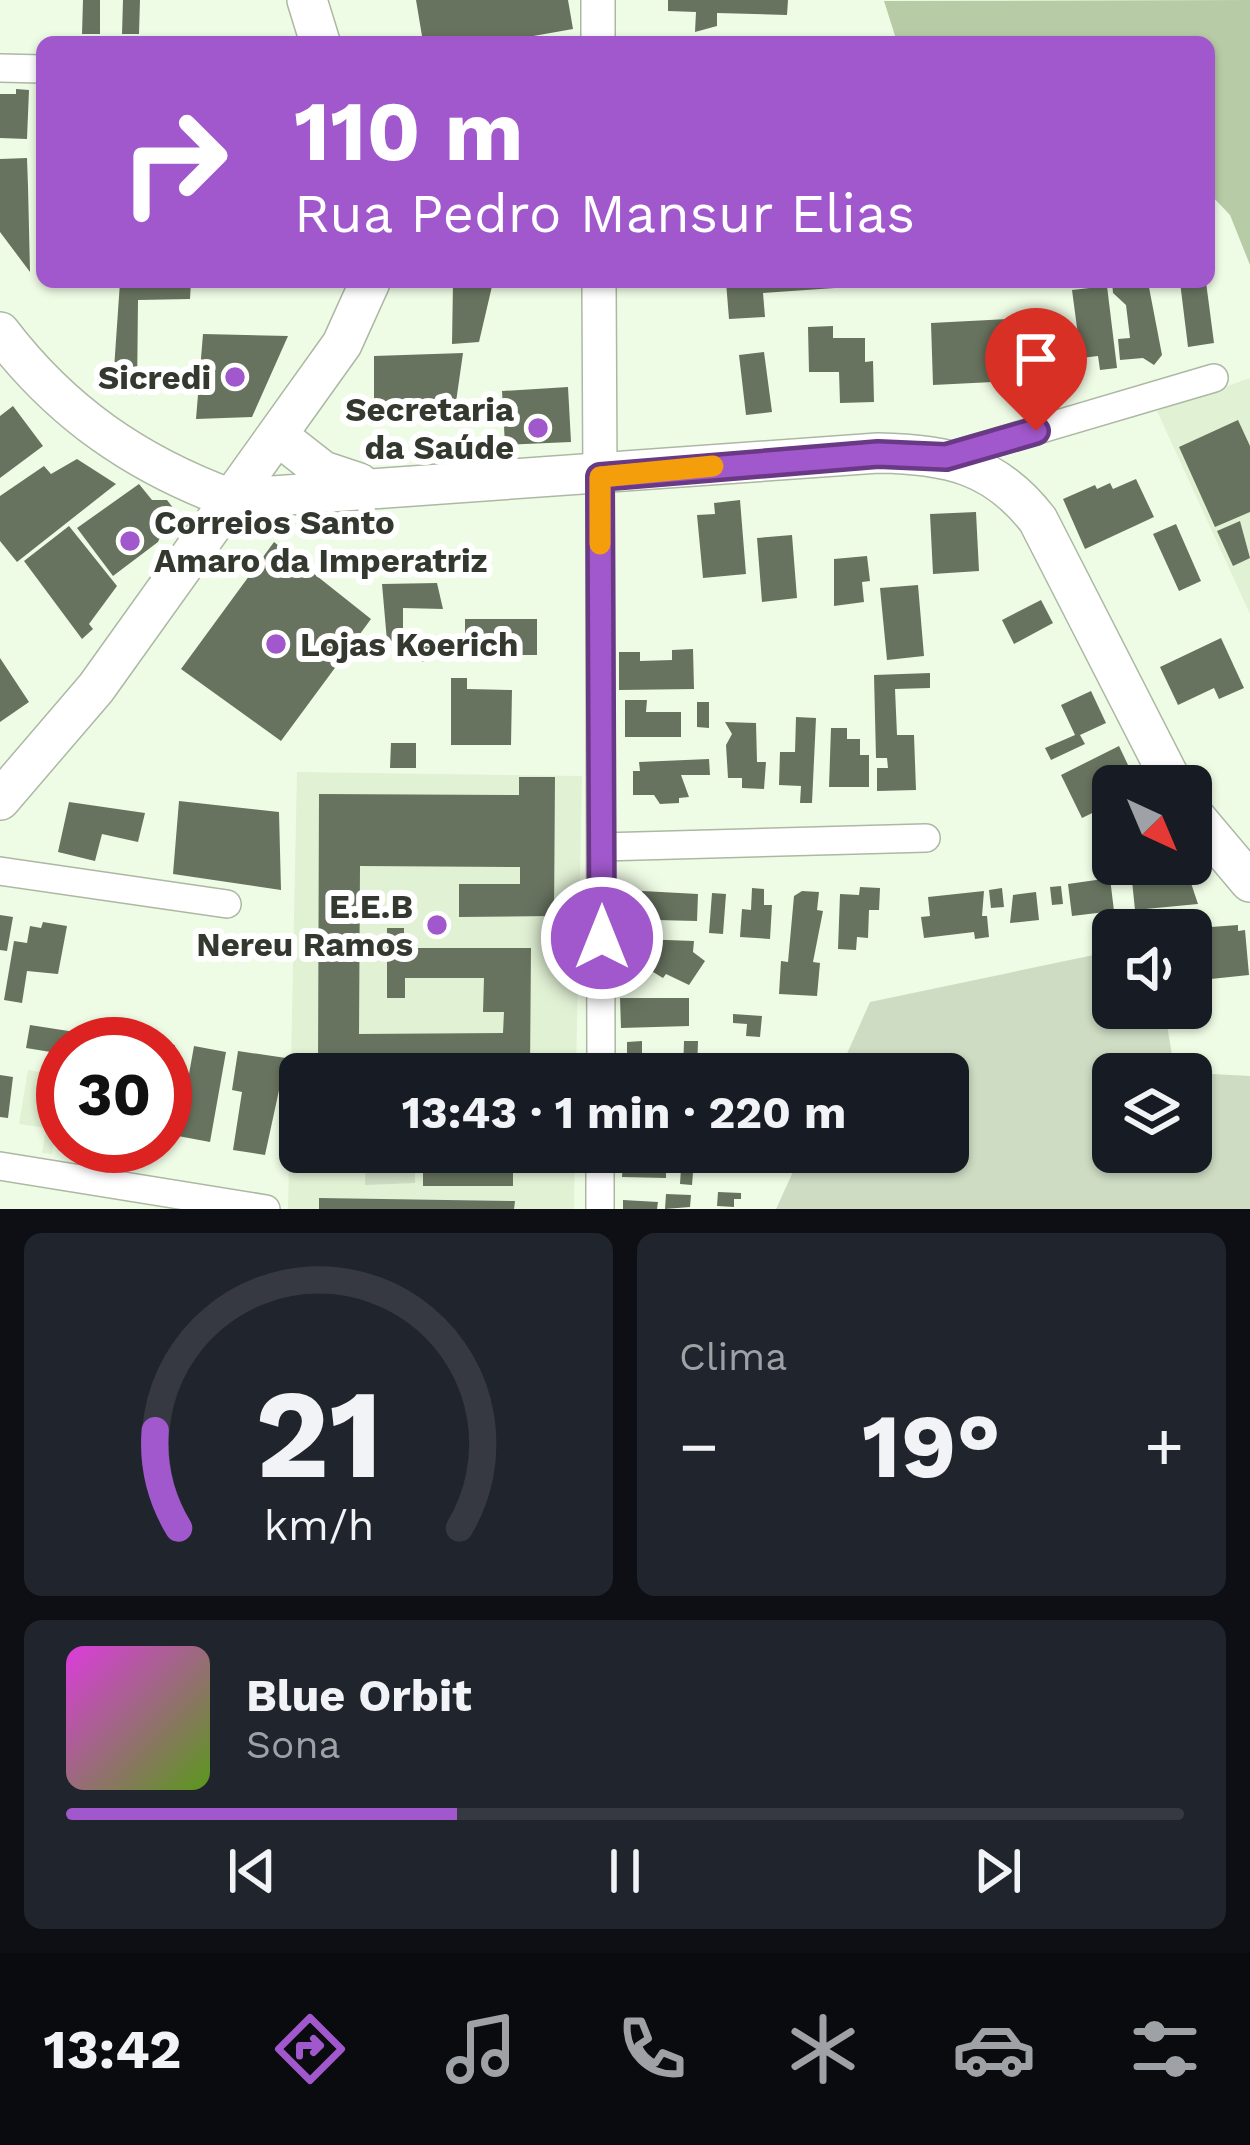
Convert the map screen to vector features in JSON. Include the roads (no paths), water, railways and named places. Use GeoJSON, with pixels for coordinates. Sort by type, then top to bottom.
{"type":"FeatureCollection","features":[{"type":"Feature","properties":{"kind":"main road"},"geometry":{"type":"LineString","coordinates":[[307,0],[318,36]]}},
{"type":"Feature","properties":{"kind":"main road"},"geometry":{"type":"LineString","coordinates":[[0,800],[96,688],[278,435],[342,344],[367,288]]}},
{"type":"Feature","properties":{"kind":"main road"},"geometry":{"type":"LineString","coordinates":[[0,332],[40,382],[92,427],[177,479],[231,499],[600,477],[878,454],[946,457],[993,474],[1038,520],[1163,765]]}},
{"type":"Feature","properties":{"kind":"main road"},"geometry":{"type":"LineString","coordinates":[[278,435],[323,471],[372,488]]}},
{"type":"Feature","properties":{"kind":"main road"},"geometry":{"type":"LineString","coordinates":[[1212,837],[1250,882]]}},
{"type":"Feature","properties":{"kind":"street"},"geometry":{"type":"LineString","coordinates":[[598,0],[598,36]]}},
{"type":"Feature","properties":{"kind":"street"},"geometry":{"type":"LineString","coordinates":[[0,68],[36,69]]}},
{"type":"Feature","properties":{"kind":"street"},"geometry":{"type":"LineString","coordinates":[[599,288],[601,1053]]}},
{"type":"Feature","properties":{"kind":"street"},"geometry":{"type":"LineString","coordinates":[[946,457],[1214,378]]}},
{"type":"Feature","properties":{"kind":"street"},"geometry":{"type":"LineString","coordinates":[[602,847],[926,838]]}},
{"type":"Feature","properties":{"kind":"street"},"geometry":{"type":"LineString","coordinates":[[0,871],[227,904]]}},
{"type":"Feature","properties":{"kind":"street"},"geometry":{"type":"LineString","coordinates":[[0,1166],[266,1209]]}},
{"type":"Feature","properties":{"kind":"street"},"geometry":{"type":"LineString","coordinates":[[599,1209],[600,1173]]}},
{"type":"Feature","properties":{"kind":"place","name":"Sicredi"},"geometry":{"type":"Point","coordinates":[235,377]}},
{"type":"Feature","properties":{"kind":"place","name":"Secretaria da Saúde"},"geometry":{"type":"Point","coordinates":[538,428]}},
{"type":"Feature","properties":{"kind":"place","name":"Correios Santo Amaro da Imperatriz"},"geometry":{"type":"Point","coordinates":[130,541]}},
{"type":"Feature","properties":{"kind":"place","name":"Lojas Koerich"},"geometry":{"type":"Point","coordinates":[276,644]}},
{"type":"Feature","properties":{"kind":"place","name":"E.E.B Nereu Ramos"},"geometry":{"type":"Point","coordinates":[437,925]}}]}
